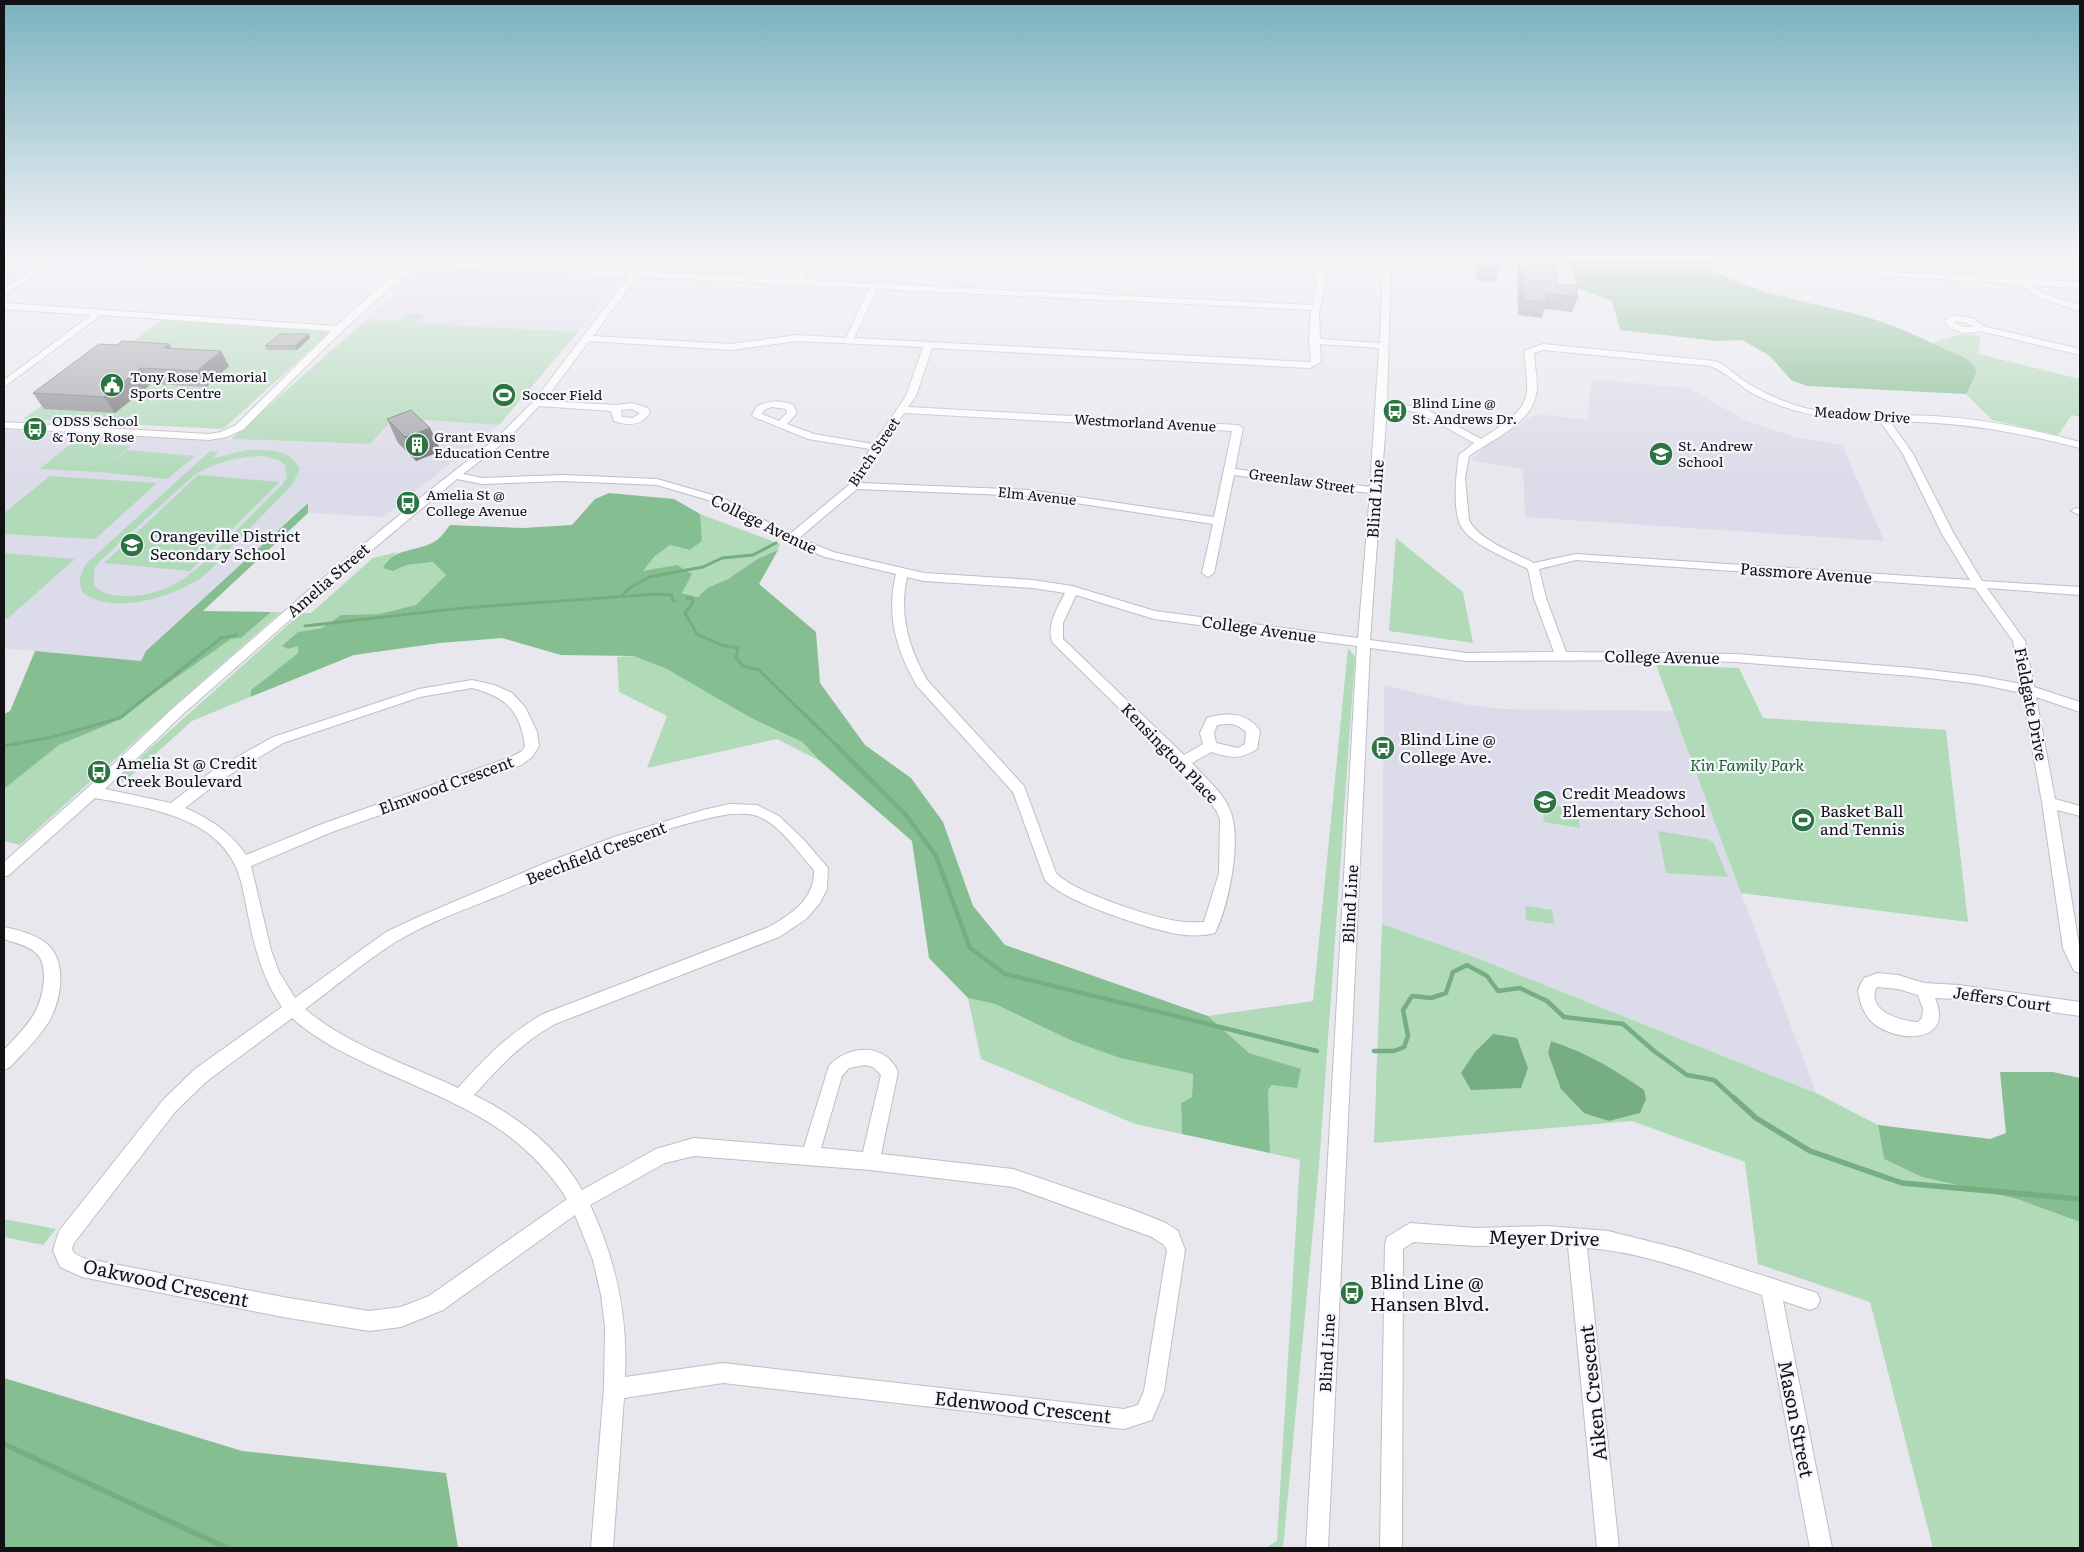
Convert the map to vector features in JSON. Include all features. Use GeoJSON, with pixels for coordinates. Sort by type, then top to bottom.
{"type":"FeatureCollection","features":[{"type":"Feature","properties":{"kind":"street"},"geometry":{"type":"LineString","coordinates":[[4,384],[74,331]]}},
{"type":"Feature","properties":{"kind":"street"},"geometry":{"type":"LineString","coordinates":[[4,425],[209,437],[224,435],[240,428],[336,331]]}},
{"type":"Feature","properties":{"kind":"street","name":"Amelia Street"},"geometry":{"type":"LineString","coordinates":[[4,871],[177,712],[313,593],[394,524],[503,438],[537,403],[591,331]]}},
{"type":"Feature","properties":{"kind":"street"},"geometry":{"type":"LineString","coordinates":[[849,340],[853,331]]}},
{"type":"Feature","properties":{"kind":"street"},"geometry":{"type":"LineString","coordinates":[[586,338],[731,347],[798,338],[849,340],[1300,366],[1316,362],[1315,331]]}},
{"type":"Feature","properties":{"kind":"street","name":"Blind Line"},"geometry":{"type":"LineString","coordinates":[[1317,1548],[1364,644],[1382,404],[1384,331]]}},
{"type":"Feature","properties":{"kind":"street"},"geometry":{"type":"LineString","coordinates":[[1993,331],[2080,352]]}},
{"type":"Feature","properties":{"kind":"street"},"geometry":{"type":"LineString","coordinates":[[1314,341],[1383,346]]}},
{"type":"Feature","properties":{"kind":"street","name":"Birch Street"},"geometry":{"type":"LineString","coordinates":[[791,539],[854,486],[876,447],[911,396],[928,346]]}},
{"type":"Feature","properties":{"kind":"street","name":"Meadow Drive"},"geometry":{"type":"LineString","coordinates":[[1533,567],[1478,538],[1467,528],[1461,496],[1461,465],[1464,455],[1480,442],[1519,417],[1531,396],[1529,350],[1534,348],[1543,347],[1716,364],[1757,393],[1786,406],[1823,414],[1934,419],[1989,424],[2080,445]]}},
{"type":"Feature","properties":{"kind":"street"},"geometry":{"type":"LineString","coordinates":[[537,403],[616,408]]}},
{"type":"Feature","properties":{"kind":"street"},"geometry":{"type":"LineString","coordinates":[[1382,404],[1423,411],[1480,442]]}},
{"type":"Feature","properties":{"kind":"street","name":"Westmorland Avenue"},"geometry":{"type":"LineString","coordinates":[[903,410],[1238,428],[1208,574]]}},
{"type":"Feature","properties":{"kind":"street","name":"Fieldgate Drive"},"geometry":{"type":"LineString","coordinates":[[1882,417],[1908,454],[1948,534],[1978,584],[2019,641],[2049,802],[2066,923],[2072,948],[2080,966]]}},
{"type":"Feature","properties":{"kind":"street"},"geometry":{"type":"LineString","coordinates":[[782,424],[812,437],[876,447]]}},
{"type":"Feature","properties":{"kind":"street","name":"Greenlaw Street"},"geometry":{"type":"LineString","coordinates":[[1229,471],[1375,491]]}},
{"type":"Feature","properties":{"kind":"street","name":"College Avenue"},"geometry":{"type":"LineString","coordinates":[[455,476],[482,481],[563,478],[657,482],[719,500],[791,539],[829,555],[924,577],[1033,584],[1072,590],[1154,615],[1467,657],[1562,658],[1649,655],[1736,658],[1912,672],[1979,680],[2029,690],[2080,707]]}},
{"type":"Feature","properties":{"kind":"street","name":"Elm Avenue"},"geometry":{"type":"LineString","coordinates":[[854,486],[1030,493],[1218,521]]}},
{"type":"Feature","properties":{"kind":"street","name":"Passmore Avenue"},"geometry":{"type":"LineString","coordinates":[[1533,567],[1576,557],[2080,591]]}},
{"type":"Feature","properties":{"kind":"street"},"geometry":{"type":"LineString","coordinates":[[1533,567],[1540,598],[1562,658]]}},
{"type":"Feature","properties":{"kind":"street","name":"Kensington Place"},"geometry":{"type":"LineString","coordinates":[[902,573],[895,602],[896,620],[911,665],[922,683],[1019,790],[1050,876],[1057,884],[1104,906],[1178,928],[1210,928],[1226,873],[1227,819],[1222,807],[1183,762],[1057,640],[1057,623],[1072,590]]}},
{"type":"Feature","properties":{"kind":"street","name":"Elmwood Crescent"},"geometry":{"type":"LineString","coordinates":[[175,808],[235,763],[278,740],[419,693],[472,684],[507,696],[519,707],[530,732],[532,746],[527,754],[516,761],[327,828],[243,863]]}},
{"type":"Feature","properties":{"kind":"street"},"geometry":{"type":"LineString","coordinates":[[1183,762],[1210,746]]}},
{"type":"Feature","properties":{"kind":"street"},"geometry":{"type":"LineString","coordinates":[[92,792],[175,808],[203,822],[220,835],[243,863],[259,937],[270,975],[293,1008],[315,1027],[346,1046],[381,1064],[461,1097],[517,1131],[552,1163],[578,1202],[599,1247],[612,1296],[615,1340],[614,1389],[602,1548]]}},
{"type":"Feature","properties":{"kind":"street"},"geometry":{"type":"LineString","coordinates":[[2049,802],[2080,811]]}},
{"type":"Feature","properties":{"kind":"street","name":"Beechfield Crescent"},"geometry":{"type":"LineString","coordinates":[[293,1008],[391,937],[423,921],[639,833],[701,816],[741,808],[756,810],[771,816],[821,868],[823,876],[816,898],[792,922],[774,932],[549,1019],[526,1032],[499,1055],[461,1097]]}},
{"type":"Feature","properties":{"kind":"street"},"geometry":{"type":"LineString","coordinates":[[4,933],[33,942],[46,953],[53,964],[51,995],[43,1017],[4,1062]]}},
{"type":"Feature","properties":{"kind":"street","name":"Jeffers Court"},"geometry":{"type":"LineString","coordinates":[[1924,990],[1959,992],[2080,1010]]}},
{"type":"Feature","properties":{"kind":"street","name":"Oakwood Crescent"},"geometry":{"type":"LineString","coordinates":[[293,1008],[201,1075],[169,1106],[66,1238],[62,1250],[68,1260],[82,1267],[283,1307],[368,1321],[401,1317],[436,1303],[578,1202]]}},
{"type":"Feature","properties":{"kind":"street"},"geometry":{"type":"LineString","coordinates":[[810,1156],[835,1072],[844,1062],[865,1057],[878,1060],[890,1072],[870,1161]]}},
{"type":"Feature","properties":{"kind":"street","name":"Edenwood Crescent"},"geometry":{"type":"LineString","coordinates":[[578,1202],[662,1155],[694,1147],[810,1156],[1013,1178],[1136,1220],[1171,1238],[1176,1250],[1154,1391],[1145,1413],[1124,1419],[723,1374],[614,1389]]}},
{"type":"Feature","properties":{"kind":"street","name":"Meyer Drive"},"geometry":{"type":"LineString","coordinates":[[1391,1548],[1394,1244],[1410,1232],[1476,1237],[1547,1235],[1617,1242],[1680,1259],[1810,1300]]}},
{"type":"Feature","properties":{"kind":"street","name":"Aiken Crescent"},"geometry":{"type":"LineString","coordinates":[[1577,1238],[1608,1548]]}},
{"type":"Feature","properties":{"kind":"street","name":"Mason Street"},"geometry":{"type":"LineString","coordinates":[[1771,1289],[1821,1548]]}},
{"type":"Feature","properties":{"kind":"shaded area"},"geometry":{"type":"Polygon","coordinates":[[[1633,331],[1906,331],[1964,358],[1975,367],[1977,372],[1966,394],[1807,386],[1791,380],[1770,356],[1742,340],[1717,341],[1633,331]]]}},
{"type":"Feature","properties":{"kind":"shaded area","name":"St. Andrew School"},"geometry":{"type":"Polygon","coordinates":[[[1592,379],[1689,388],[1746,421],[1798,438],[1842,445],[1884,541],[1525,517],[1523,469],[1470,460],[1485,447],[1537,414],[1587,420],[1592,379]]]}},
{"type":"Feature","properties":{"kind":"shaded area","name":"Orangeville District Secondary School"},"geometry":{"type":"Polygon","coordinates":[[[394,418],[499,425],[383,517],[308,513],[307,503],[146,651],[141,661],[4,648],[4,429],[50,433],[370,444],[394,418]]]}},
{"type":"Feature","properties":{"kind":"shaded area"},"geometry":{"type":"Polygon","coordinates":[[[609,493],[674,499],[700,514],[702,541],[690,550],[670,545],[654,557],[643,571],[677,565],[692,574],[682,593],[698,597],[707,588],[728,579],[759,558],[778,550],[759,584],[816,632],[820,683],[865,745],[911,778],[943,822],[973,906],[1005,945],[1208,1016],[1249,1053],[1301,1069],[1297,1088],[1272,1085],[1268,1090],[1270,1153],[1182,1134],[1181,1103],[1192,1097],[1193,1074],[1120,1058],[1072,1041],[995,1004],[968,998],[929,958],[912,841],[820,761],[802,742],[751,718],[667,669],[634,656],[561,655],[502,638],[440,643],[354,655],[250,697],[251,690],[298,653],[298,646],[288,649],[282,646],[298,632],[322,628],[341,615],[378,614],[416,605],[446,575],[433,562],[407,565],[393,571],[383,568],[393,556],[430,544],[439,538],[450,525],[523,528],[572,525],[595,499],[609,493]]]}},
{"type":"Feature","properties":{"kind":"shaded area"},"geometry":{"type":"Polygon","coordinates":[[[308,503],[308,513],[203,611],[271,612],[241,638],[231,639],[112,723],[59,745],[4,789],[4,714],[10,711],[35,651],[141,661],[146,651],[308,503]]]}},
{"type":"Feature","properties":{"kind":"shaded area","name":"Credit Meadows Elementary School"},"geometry":{"type":"Polygon","coordinates":[[[1384,685],[1463,704],[1503,709],[1673,711],[1816,1093],[1469,955],[1382,924],[1384,685]]]}},
{"type":"Feature","properties":{"kind":"shaded area"},"geometry":{"type":"Polygon","coordinates":[[[1493,1034],[1517,1038],[1528,1068],[1521,1088],[1471,1090],[1461,1073],[1475,1052],[1493,1034]]]}},
{"type":"Feature","properties":{"kind":"shaded area"},"geometry":{"type":"Polygon","coordinates":[[[1551,1041],[1599,1062],[1644,1090],[1646,1099],[1640,1113],[1609,1121],[1584,1113],[1561,1089],[1548,1053],[1551,1041]]]}},
{"type":"Feature","properties":{"kind":"shaded area"},"geometry":{"type":"Polygon","coordinates":[[[2000,1072],[2053,1072],[2080,1078],[2080,1222],[2017,1199],[1922,1177],[1884,1159],[1878,1125],[1990,1139],[2006,1133],[2000,1072]]]}},
{"type":"Feature","properties":{"kind":"shaded area"},"geometry":{"type":"Polygon","coordinates":[[[4,1378],[242,1451],[446,1473],[458,1548],[4,1548],[4,1378]]]}},
{"type":"Feature","properties":{"kind":"green space"},"geometry":{"type":"Polygon","coordinates":[[[146,331],[331,331],[223,429],[23,419],[146,331]]]}},
{"type":"Feature","properties":{"kind":"green space"},"geometry":{"type":"Polygon","coordinates":[[[353,331],[578,332],[499,425],[394,418],[370,444],[231,439],[353,331]]]}},
{"type":"Feature","properties":{"kind":"green space"},"geometry":{"type":"Polygon","coordinates":[[[1962,334],[1981,336],[1978,354],[2080,379],[2080,417],[2072,415],[2058,435],[1992,420],[1966,394],[1977,373],[1932,343],[1962,334]]]}},
{"type":"Feature","properties":{"kind":"green space"},"geometry":{"type":"Polygon","coordinates":[[[73,442],[131,446],[113,462],[128,450],[195,456],[167,479],[100,472],[40,469],[73,442]]]}},
{"type":"Feature","properties":{"kind":"green space"},"geometry":{"type":"Polygon","coordinates":[[[246,450],[270,450],[291,457],[300,469],[292,485],[207,573],[195,581],[163,596],[128,603],[110,603],[95,599],[82,592],[80,577],[87,563],[210,451],[218,452],[212,459],[246,450]],[[262,456],[244,457],[218,463],[194,475],[99,562],[94,570],[94,586],[105,593],[113,595],[143,595],[171,586],[184,578],[207,559],[282,485],[287,477],[285,465],[279,460],[262,456]]]}},
{"type":"Feature","properties":{"kind":"green space"},"geometry":{"type":"Polygon","coordinates":[[[198,475],[280,482],[190,571],[104,563],[198,475]]]}},
{"type":"Feature","properties":{"kind":"green space"},"geometry":{"type":"Polygon","coordinates":[[[50,476],[157,483],[95,539],[4,534],[4,513],[50,476]]]}},
{"type":"Feature","properties":{"kind":"green space"},"geometry":{"type":"Polygon","coordinates":[[[700,514],[780,544],[778,550],[759,558],[728,579],[707,588],[698,597],[681,592],[642,572],[654,557],[670,545],[690,550],[701,541],[700,514]]]}},
{"type":"Feature","properties":{"kind":"green space"},"geometry":{"type":"Polygon","coordinates":[[[1396,538],[1463,592],[1473,643],[1389,631],[1396,538]]]}},
{"type":"Feature","properties":{"kind":"green space"},"geometry":{"type":"Polygon","coordinates":[[[398,552],[386,561],[393,571],[407,565],[433,562],[446,575],[416,605],[378,614],[341,615],[322,628],[298,632],[298,653],[251,690],[250,697],[192,721],[124,782],[116,779],[301,613],[311,613],[373,558],[398,552]]]}},
{"type":"Feature","properties":{"kind":"green space"},"geometry":{"type":"Polygon","coordinates":[[[4,553],[75,559],[7,619],[4,618],[4,553]]]}},
{"type":"Feature","properties":{"kind":"green space"},"geometry":{"type":"Polygon","coordinates":[[[271,612],[281,612],[20,845],[4,841],[4,789],[59,745],[112,723],[231,639],[241,638],[271,612]]]}},
{"type":"Feature","properties":{"kind":"green space"},"geometry":{"type":"Polygon","coordinates":[[[1348,648],[1355,657],[1319,1166],[1283,1548],[1265,1548],[1277,1541],[1300,1160],[1270,1153],[1268,1090],[1292,1067],[1249,1053],[1208,1016],[1313,1001],[1348,648]]]}},
{"type":"Feature","properties":{"kind":"green space"},"geometry":{"type":"Polygon","coordinates":[[[634,656],[667,668],[751,718],[802,742],[820,761],[777,739],[647,768],[667,716],[619,692],[617,657],[634,656]]]}},
{"type":"Feature","properties":{"kind":"green space","name":"Kin Family Park"},"geometry":{"type":"Polygon","coordinates":[[[1656,665],[1739,668],[1763,718],[1946,730],[1968,922],[1741,893],[1656,665]]]}},
{"type":"Feature","properties":{"kind":"green space"},"geometry":{"type":"Polygon","coordinates":[[[1542,804],[1577,809],[1580,828],[1544,822],[1542,804]]]}},
{"type":"Feature","properties":{"kind":"green space"},"geometry":{"type":"Polygon","coordinates":[[[1658,831],[1706,839],[1713,842],[1728,877],[1666,873],[1658,831]]]}},
{"type":"Feature","properties":{"kind":"green space"},"geometry":{"type":"Polygon","coordinates":[[[1525,906],[1552,910],[1554,924],[1526,920],[1525,906]]]}},
{"type":"Feature","properties":{"kind":"green space"},"geometry":{"type":"Polygon","coordinates":[[[1382,924],[1469,955],[1816,1093],[1878,1125],[1884,1159],[1922,1177],[2017,1199],[2080,1222],[2080,1548],[1933,1548],[1870,1302],[1758,1264],[1745,1162],[1632,1121],[1374,1143],[1382,924]],[[1551,1041],[1548,1053],[1555,1068],[1625,1077],[1572,1048],[1551,1041]]]}},
{"type":"Feature","properties":{"kind":"green space"},"geometry":{"type":"Polygon","coordinates":[[[968,998],[995,1004],[1072,1041],[1120,1058],[1193,1074],[1192,1097],[1181,1103],[1182,1134],[1135,1124],[981,1059],[968,998]]]}},
{"type":"Feature","properties":{"kind":"green space"},"geometry":{"type":"Polygon","coordinates":[[[4,1219],[56,1229],[43,1245],[4,1237],[4,1219]]]}},
{"type":"Feature","properties":{"kind":"building"},"geometry":{"type":"Polygon","coordinates":[[[280,334],[309,334],[295,346],[265,346],[280,334]]]}},
{"type":"Feature","properties":{"kind":"building"},"geometry":{"type":"Polygon","coordinates":[[[122,341],[169,344],[164,348],[221,351],[197,371],[141,368],[104,397],[33,393],[99,344],[117,345],[122,341]]]}},
{"type":"Feature","properties":{"kind":"building"},"geometry":{"type":"Polygon","coordinates":[[[411,410],[430,428],[405,437],[387,419],[411,410]]]}},
{"type":"Feature","properties":{"kind":"waterway"},"geometry":{"type":"LineString","coordinates":[[621,596],[631,587],[649,577],[703,567],[722,558],[753,555],[776,543]]}},
{"type":"Feature","properties":{"kind":"waterway"},"geometry":{"type":"LineString","coordinates":[[305,626],[462,608],[657,594],[672,595],[673,601],[675,601]]}},
{"type":"Feature","properties":{"kind":"waterway"},"geometry":{"type":"LineString","coordinates":[[687,598],[691,598],[693,602],[685,613],[697,634],[721,645],[738,648],[736,658],[743,666],[759,670],[838,747]]}},
{"type":"Feature","properties":{"kind":"waterway"},"geometry":{"type":"LineString","coordinates":[[4,746],[53,737],[120,718],[221,638],[237,635]]}},
{"type":"Feature","properties":{"kind":"waterway"},"geometry":{"type":"LineString","coordinates":[[838,747],[906,815],[936,856],[970,948],[1005,974],[1317,1051]]}},
{"type":"Feature","properties":{"kind":"waterway"},"geometry":{"type":"LineString","coordinates":[[1374,1051],[1394,1051],[1404,1047],[1408,1036],[1403,1010],[1412,996],[1431,998],[1446,993],[1453,972],[1467,965],[1487,976],[1498,991],[1520,988],[1547,1001],[1564,1017],[1623,1024],[1654,1051],[1687,1075],[1714,1080],[1736,1100]]}},
{"type":"Feature","properties":{"kind":"waterway"},"geometry":{"type":"LineString","coordinates":[[1734,1098],[1756,1118],[1810,1151],[1902,1183],[2080,1199]]}},
{"type":"Feature","properties":{"kind":"waterway"},"geometry":{"type":"LineString","coordinates":[[4,1444],[227,1548]]}},
{"type":"Feature","properties":{"kind":"place","name":"Tony Rose Memorial Sports Centre"},"geometry":{"type":"Point","coordinates":[112,385]}},
{"type":"Feature","properties":{"kind":"place","name":"Soccer Field"},"geometry":{"type":"Point","coordinates":[504,395]}},
{"type":"Feature","properties":{"kind":"place","name":"Blind Line @ St. Andrews Dr."},"geometry":{"type":"Point","coordinates":[1395,411]}},
{"type":"Feature","properties":{"kind":"place","name":"ODSS School & Tony Rose"},"geometry":{"type":"Point","coordinates":[35,429]}},
{"type":"Feature","properties":{"kind":"place","name":"Grant Evans Education Centre"},"geometry":{"type":"Point","coordinates":[417,445]}},
{"type":"Feature","properties":{"kind":"place","name":"St. Andrew School"},"geometry":{"type":"Point","coordinates":[1661,454]}},
{"type":"Feature","properties":{"kind":"place","name":"Amelia St @ College Avenue"},"geometry":{"type":"Point","coordinates":[408,503]}},
{"type":"Feature","properties":{"kind":"place","name":"Orangeville District Secondary School"},"geometry":{"type":"Point","coordinates":[132,545]}},
{"type":"Feature","properties":{"kind":"place","name":"Blind Line @ College Ave."},"geometry":{"type":"Point","coordinates":[1383,748]}},
{"type":"Feature","properties":{"kind":"place","name":"Amelia St @ Credit Creek Boulevard"},"geometry":{"type":"Point","coordinates":[99,772]}},
{"type":"Feature","properties":{"kind":"place","name":"Credit Meadows Elementary School"},"geometry":{"type":"Point","coordinates":[1545,802]}},
{"type":"Feature","properties":{"kind":"place","name":"Basket Ball and Tennis"},"geometry":{"type":"Point","coordinates":[1803,820]}},
{"type":"Feature","properties":{"kind":"place","name":"Blind Line @ Hansen Blvd."},"geometry":{"type":"Point","coordinates":[1352,1293]}}]}
